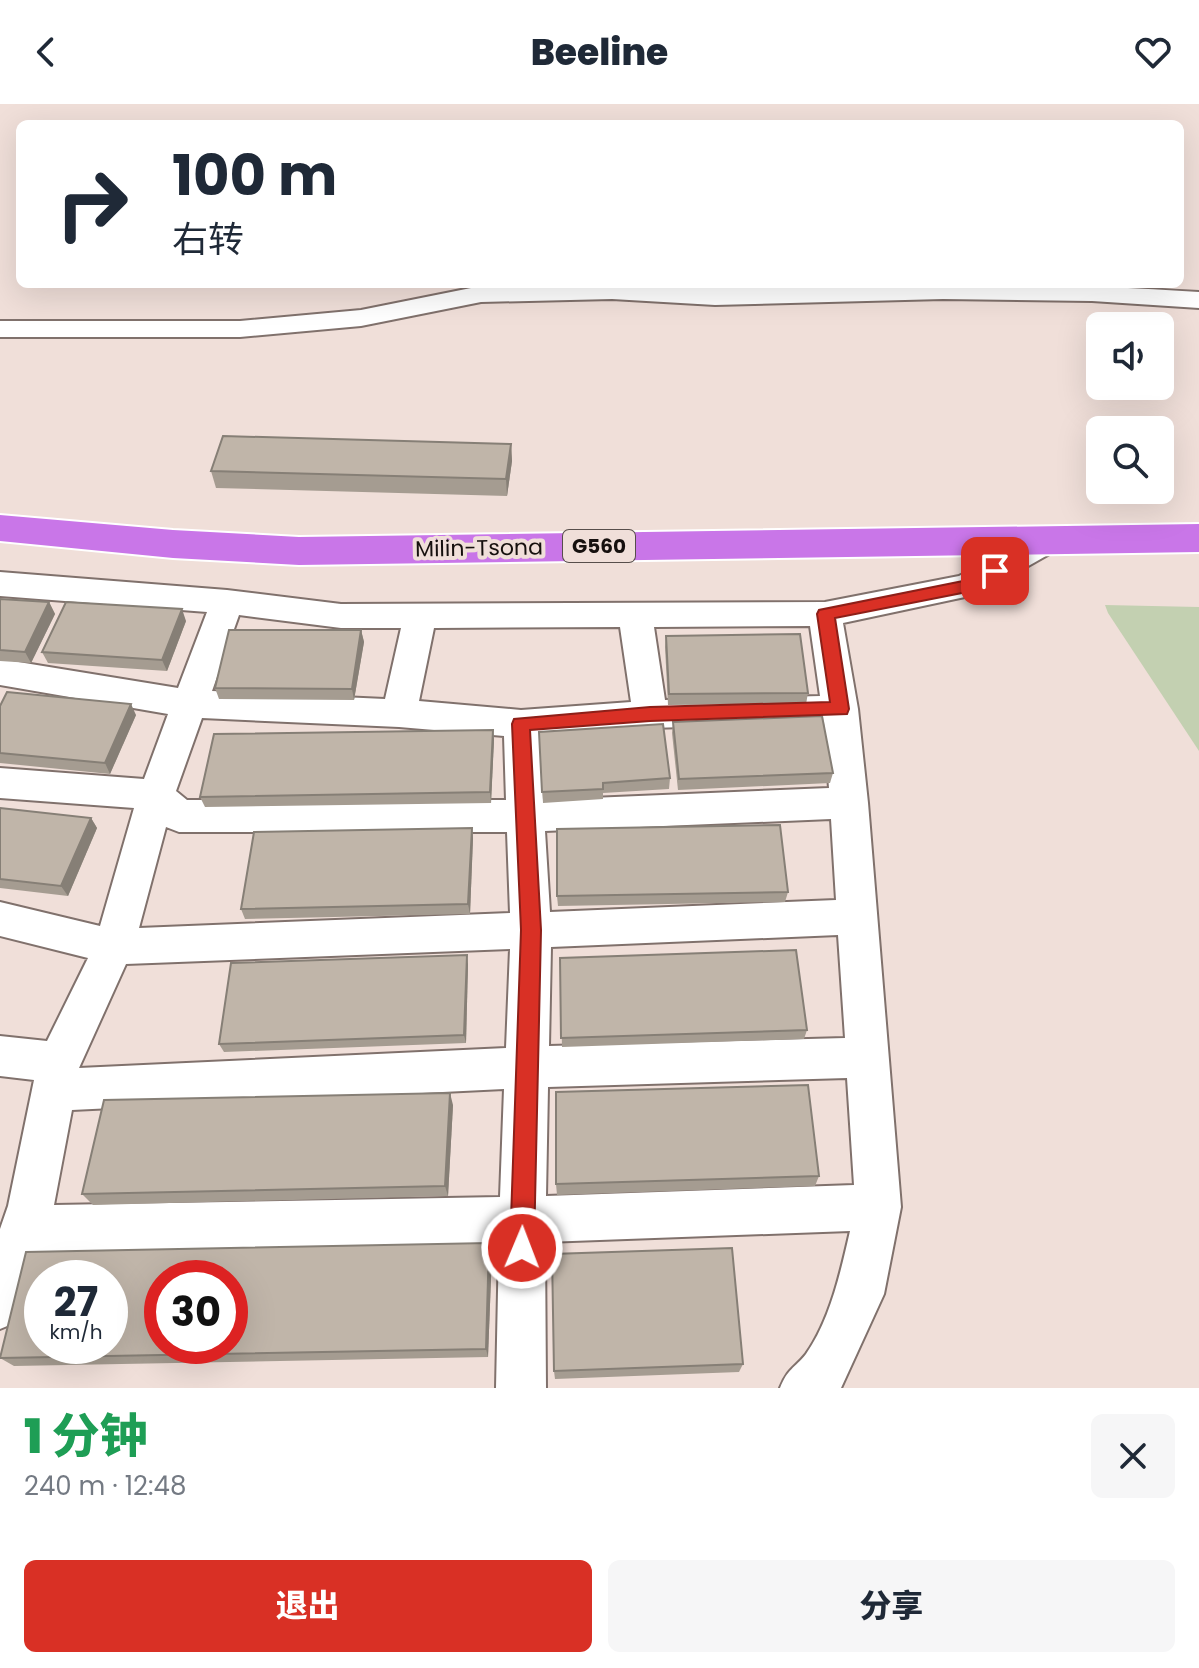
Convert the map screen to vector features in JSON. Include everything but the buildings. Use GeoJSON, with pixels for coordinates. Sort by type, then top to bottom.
{"type":"FeatureCollection","features":[{"type":"Feature","properties":{"kind":"highway","name":"Milin-Tsona"},"geometry":{"type":"LineString","coordinates":[[0,528],[173,544],[299,551],[1199,538]]}},
{"type":"Feature","properties":{"kind":"street"},"geometry":{"type":"LineString","coordinates":[[0,329],[240,329],[361,318],[481,294],[612,291],[715,297],[973,291],[1199,300]]}},
{"type":"Feature","properties":{"kind":"street"},"geometry":{"type":"LineString","coordinates":[[0,584],[227,602],[341,616],[825,614],[967,586],[1049,540]]}},
{"type":"Feature","properties":{"kind":"street"},"geometry":{"type":"LineString","coordinates":[[0,1305],[18,1213],[56,1077],[114,947],[156,795],[227,602]]}},
{"type":"Feature","properties":{"kind":"street"},"geometry":{"type":"LineString","coordinates":[[635,614],[650,714]]}},
{"type":"Feature","properties":{"kind":"street"},"geometry":{"type":"LineString","coordinates":[[805,1388],[823,1371],[860,1294],[878,1207],[849,803],[840,709],[825,614]]}},
{"type":"Feature","properties":{"kind":"street"},"geometry":{"type":"LineString","coordinates":[[399,713],[420,616]]}},
{"type":"Feature","properties":{"kind":"street"},"geometry":{"type":"LineString","coordinates":[[4,679],[191,704],[399,713],[521,724],[650,714],[840,709]]}},
{"type":"Feature","properties":{"kind":"street"},"geometry":{"type":"LineString","coordinates":[[521,724],[531,930],[522,1220],[521,1388]]}},
{"type":"Feature","properties":{"kind":"street"},"geometry":{"type":"LineString","coordinates":[[0,783],[156,795],[179,816],[527,816],[849,803]]}},
{"type":"Feature","properties":{"kind":"street"},"geometry":{"type":"LineString","coordinates":[[0,919],[114,947],[858,917]]}},
{"type":"Feature","properties":{"kind":"street"},"geometry":{"type":"LineString","coordinates":[[0,1056],[56,1077],[868,1057]]}},
{"type":"Feature","properties":{"kind":"street"},"geometry":{"type":"LineString","coordinates":[[18,1213],[522,1220],[878,1207]]}},
{"type":"Feature","properties":{"kind":"green space"},"geometry":{"type":"Polygon","coordinates":[[[1105,605],[1199,607],[1199,751],[1108,613],[1105,605]]]}},
{"type":"Feature","properties":{"kind":"route"},"geometry":{"type":"LineString","coordinates":[[522,1248],[531,930],[521,724],[650,714],[840,709],[825,614],[967,586],[995,571]]}}]}
